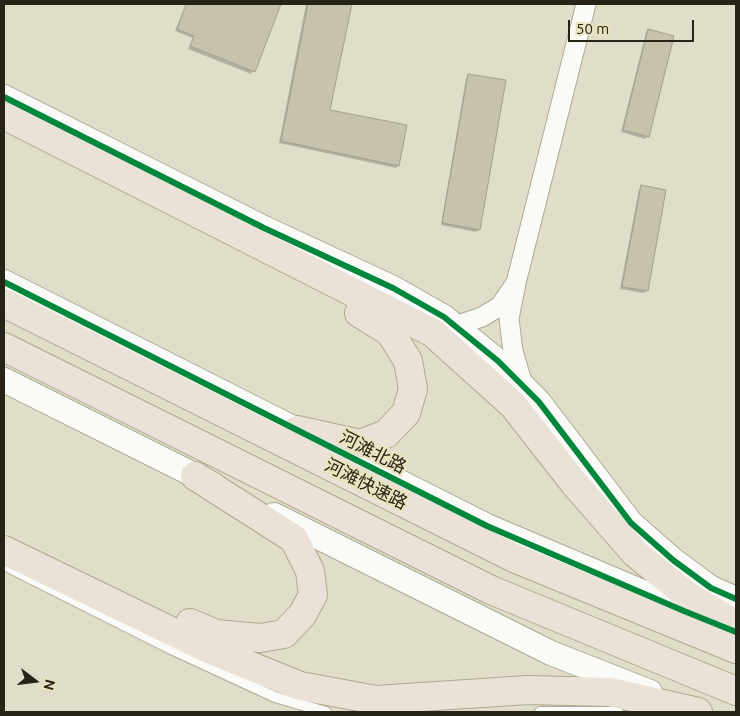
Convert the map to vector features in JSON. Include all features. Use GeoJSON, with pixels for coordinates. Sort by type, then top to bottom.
{"type":"FeatureCollection","features":[{"type":"Feature","properties":{"kind":"highway"},"geometry":{"type":"LineString","coordinates":[[4,115],[306,278],[353,310],[390,332],[408,361],[413,389],[406,413],[386,434],[360,444],[297,430]]}},
{"type":"Feature","properties":{"kind":"highway"},"geometry":{"type":"LineString","coordinates":[[4,131],[306,278],[433,333],[513,405],[574,483],[635,553],[688,596],[736,624]]}},
{"type":"Feature","properties":{"kind":"highway","name":"河滩快速路"},"geometry":{"type":"LineString","coordinates":[[4,303],[514,558],[736,649]]}},
{"type":"Feature","properties":{"kind":"highway"},"geometry":{"type":"LineString","coordinates":[[4,347],[491,590],[736,691]]}},
{"type":"Feature","properties":{"kind":"highway"},"geometry":{"type":"LineString","coordinates":[[4,550],[131,605],[216,634],[260,638],[284,634],[302,615],[312,595],[310,571],[294,539],[195,476]]}},
{"type":"Feature","properties":{"kind":"highway"},"geometry":{"type":"LineString","coordinates":[[4,533],[204,647],[300,686],[376,700],[528,690],[610,692],[698,712]]}},
{"type":"Feature","properties":{"kind":"street"},"geometry":{"type":"LineString","coordinates":[[523,385],[513,351],[509,320],[516,283],[586,4]]}},
{"type":"Feature","properties":{"kind":"street"},"geometry":{"type":"LineString","coordinates":[[4,97],[264,228],[394,288],[444,317],[498,361],[539,402],[631,523],[672,560],[711,588],[736,599]]}},
{"type":"Feature","properties":{"kind":"street","name":"河滩北路"},"geometry":{"type":"LineString","coordinates":[[4,282],[487,526],[736,632]]}},
{"type":"Feature","properties":{"kind":"street"},"geometry":{"type":"LineString","coordinates":[[455,326],[482,317],[500,306],[516,283]]}},
{"type":"Feature","properties":{"kind":"street"},"geometry":{"type":"LineString","coordinates":[[4,380],[551,653],[702,712]]}},
{"type":"Feature","properties":{"kind":"lane"},"geometry":{"type":"LineString","coordinates":[[4,565],[180,653],[275,697],[326,712]]}},
{"type":"Feature","properties":{"kind":"lane"},"geometry":{"type":"LineString","coordinates":[[540,712],[618,712]]}},
{"type":"Feature","properties":{"kind":"building"},"geometry":{"type":"Polygon","coordinates":[[[186,4],[281,4],[255,72],[190,46],[194,36],[177,29],[186,4]]]}},
{"type":"Feature","properties":{"kind":"building"},"geometry":{"type":"Polygon","coordinates":[[[308,4],[352,4],[330,110],[407,125],[399,166],[281,141],[308,4]]]}},
{"type":"Feature","properties":{"kind":"building"},"geometry":{"type":"Polygon","coordinates":[[[648,29],[674,36],[649,137],[623,130],[648,29]]]}},
{"type":"Feature","properties":{"kind":"building"},"geometry":{"type":"Polygon","coordinates":[[[468,74],[506,80],[480,230],[442,223],[468,74]]]}},
{"type":"Feature","properties":{"kind":"building"},"geometry":{"type":"Polygon","coordinates":[[[641,185],[666,190],[648,291],[622,287],[641,185]]]}},
{"type":"Feature","properties":{"kind":"cycle path"},"geometry":{"type":"LineString","coordinates":[[4,97],[264,228],[393,288],[444,317],[498,361],[539,402],[631,523],[673,560],[711,588],[736,599]]}},
{"type":"Feature","properties":{"kind":"cycle path"},"geometry":{"type":"LineString","coordinates":[[4,282],[487,526],[736,632]]}}]}
